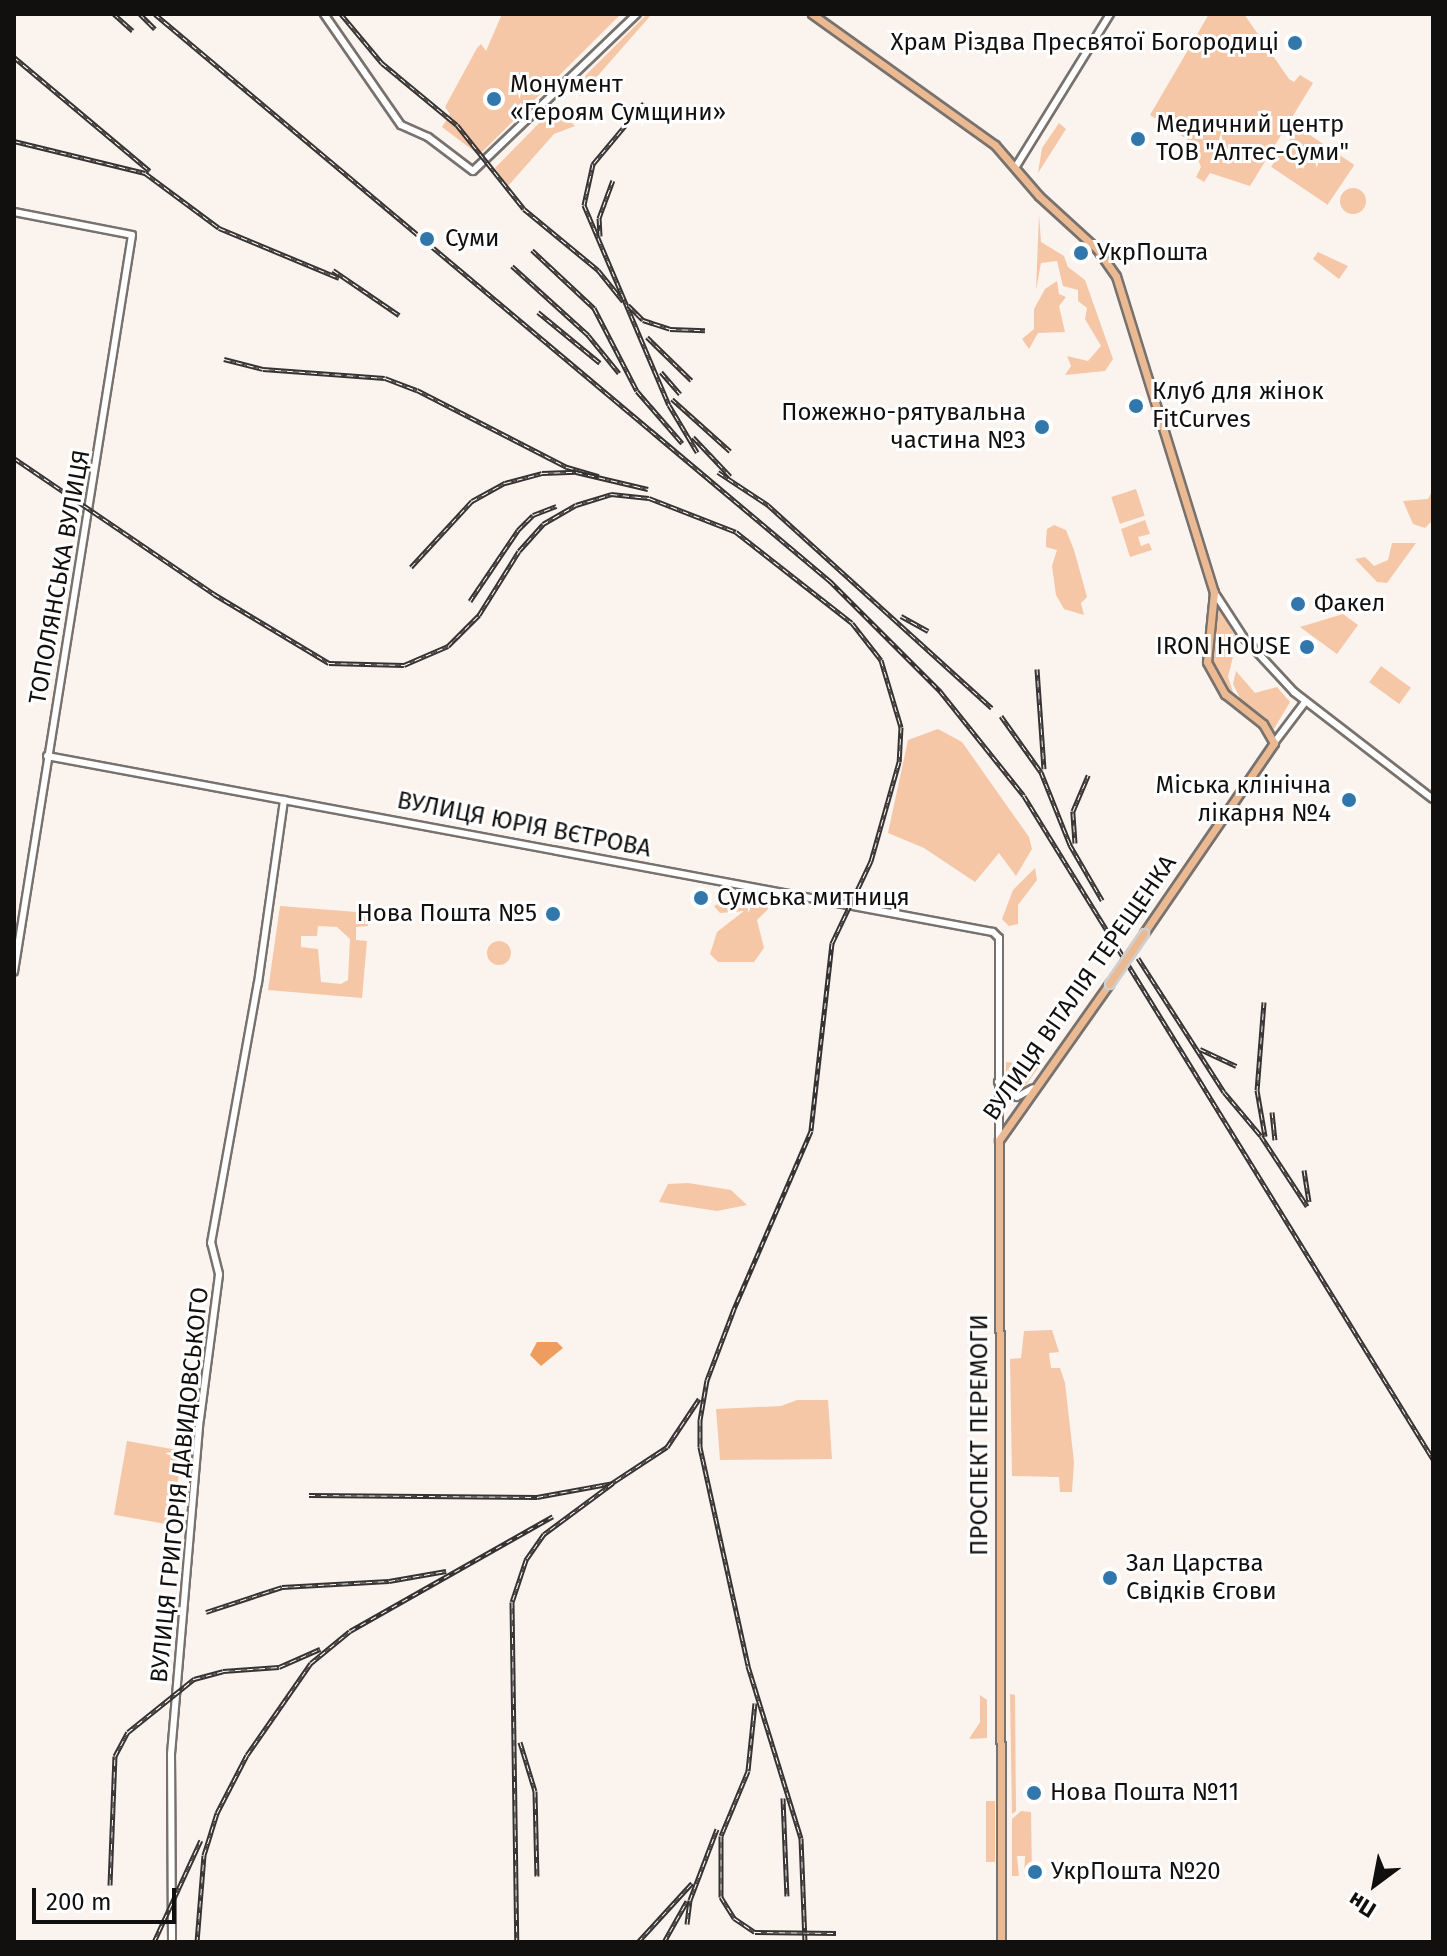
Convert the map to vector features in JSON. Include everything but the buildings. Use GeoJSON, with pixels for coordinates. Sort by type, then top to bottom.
{"type":"FeatureCollection","features":[{"type":"Feature","properties":{"kind":"main road"},"geometry":{"type":"LineString","coordinates":[[812,14],[983,136],[1114,269],[1214,592],[1207,662],[1213,679],[1263,724],[1274,743]]}},
{"type":"Feature","properties":{"kind":"main road","name":"ВУЛИЦЯ ВІТАЛІЯ ТЕРЕЩЕНКА"},"geometry":{"type":"LineString","coordinates":[[999,1140],[1274,743]]}},
{"type":"Feature","properties":{"kind":"main road","name":"ПРОСПЕКТ ПЕРЕМОГИ"},"geometry":{"type":"LineString","coordinates":[[999,1140],[1001,1942]]}},
{"type":"Feature","properties":{"kind":"street"},"geometry":{"type":"LineString","coordinates":[[324,14],[401,125],[447,152],[470,170],[479,170],[637,14]]}},
{"type":"Feature","properties":{"kind":"street"},"geometry":{"type":"LineString","coordinates":[[1015,168],[1110,14]]}},
{"type":"Feature","properties":{"kind":"street","name":"ТОПОЛЯНСЬКА ВУЛИЦЯ"},"geometry":{"type":"LineString","coordinates":[[14,212],[132,235],[14,972]]}},
{"type":"Feature","properties":{"kind":"street"},"geometry":{"type":"LineString","coordinates":[[1214,592],[1244,638],[1305,702],[1433,799]]}},
{"type":"Feature","properties":{"kind":"street","name":"ВУЛИЦЯ ВІТАЛІЯ ТЕРЕЩЕНКА"},"geometry":{"type":"LineString","coordinates":[[1274,743],[1305,702]]}},
{"type":"Feature","properties":{"kind":"street","name":"ВУЛИЦЯ ЮРІЯ ВЄТРОВА"},"geometry":{"type":"LineString","coordinates":[[47,756],[993,932]]}},
{"type":"Feature","properties":{"kind":"street","name":"ВУЛИЦЯ ГРИГОРІЯ ДАВИДОВСЬКОГО"},"geometry":{"type":"LineString","coordinates":[[172,1942],[171,1754],[200,1419],[219,1274],[211,1243],[259,974],[284,800]]}},
{"type":"Feature","properties":{"kind":"street","name":"ПРОСПЕКТ ПЕРЕМОГИ"},"geometry":{"type":"LineString","coordinates":[[993,932],[999,938],[999,1140]]}},
{"type":"Feature","properties":{"kind":"street"},"geometry":{"type":"LineString","coordinates":[[997,1079],[1010,1096],[1033,1088]]}},
{"type":"Feature","properties":{"kind":"shaded area"},"geometry":{"type":"Polygon","coordinates":[[[502,14],[621,14],[479,155],[442,127],[450,114],[445,107],[477,48],[481,44],[486,51],[502,14]]]}},
{"type":"Feature","properties":{"kind":"shaded area"},"geometry":{"type":"Polygon","coordinates":[[[647,14],[652,14],[580,96],[572,89],[647,14]]]}},
{"type":"Feature","properties":{"kind":"shaded area"},"geometry":{"type":"Polygon","coordinates":[[[1209,14],[1244,14],[1289,79],[1294,82],[1300,75],[1313,83],[1250,186],[1210,173],[1204,182],[1196,177],[1201,167],[1191,142],[1150,115],[1209,14]]]}},
{"type":"Feature","properties":{"kind":"shaded area"},"geometry":{"type":"Polygon","coordinates":[[[555,107],[575,126],[554,134],[508,186],[495,168],[555,107]]]}},
{"type":"Feature","properties":{"kind":"shaded area"},"geometry":{"type":"Polygon","coordinates":[[[1059,123],[1066,129],[1038,173],[1042,148],[1059,123]]]}},
{"type":"Feature","properties":{"kind":"shaded area"},"geometry":{"type":"Polygon","coordinates":[[[1298,127],[1354,165],[1328,205],[1271,167],[1298,127]]]}},
{"type":"Feature","properties":{"kind":"shaded area"},"geometry":{"type":"Polygon","coordinates":[[[1353,188],[1362,192],[1366,201],[1362,210],[1353,214],[1344,210],[1340,201],[1344,192],[1353,188]]]}},
{"type":"Feature","properties":{"kind":"shaded area"},"geometry":{"type":"Polygon","coordinates":[[[1039,214],[1041,242],[1064,256],[1068,267],[1085,280],[1113,359],[1105,371],[1065,375],[1071,366],[1067,356],[1088,361],[1101,346],[1085,319],[1087,308],[1078,301],[1078,290],[1063,286],[1057,261],[1041,263],[1036,290],[1039,214]]]}},
{"type":"Feature","properties":{"kind":"shaded area"},"geometry":{"type":"Polygon","coordinates":[[[1318,252],[1348,266],[1339,279],[1313,259],[1318,252]]]}},
{"type":"Feature","properties":{"kind":"shaded area"},"geometry":{"type":"Polygon","coordinates":[[[1057,281],[1059,294],[1066,297],[1059,306],[1065,332],[1038,333],[1029,349],[1022,339],[1034,329],[1034,309],[1045,289],[1057,281]]]}},
{"type":"Feature","properties":{"kind":"shaded area"},"geometry":{"type":"Polygon","coordinates":[[[1136,489],[1145,516],[1120,524],[1111,497],[1136,489]]]}},
{"type":"Feature","properties":{"kind":"shaded area"},"geometry":{"type":"Polygon","coordinates":[[[1433,489],[1433,520],[1425,528],[1413,524],[1403,501],[1428,499],[1433,489]]]}},
{"type":"Feature","properties":{"kind":"shaded area"},"geometry":{"type":"Polygon","coordinates":[[[1145,520],[1150,534],[1138,537],[1141,546],[1149,543],[1152,550],[1130,557],[1121,529],[1145,520]]]}},
{"type":"Feature","properties":{"kind":"shaded area"},"geometry":{"type":"Polygon","coordinates":[[[1054,525],[1066,530],[1074,550],[1087,597],[1081,603],[1084,615],[1064,609],[1056,595],[1052,566],[1057,550],[1046,547],[1047,529],[1054,525]]]}},
{"type":"Feature","properties":{"kind":"shaded area"},"geometry":{"type":"Polygon","coordinates":[[[1392,543],[1416,543],[1387,583],[1377,582],[1355,559],[1365,557],[1374,566],[1388,560],[1392,543]]]}},
{"type":"Feature","properties":{"kind":"shaded area"},"geometry":{"type":"Polygon","coordinates":[[[1219,607],[1237,640],[1228,677],[1235,698],[1224,688],[1212,659],[1219,607]]]}},
{"type":"Feature","properties":{"kind":"shaded area"},"geometry":{"type":"Polygon","coordinates":[[[1343,614],[1358,625],[1337,654],[1300,627],[1343,614]]]}},
{"type":"Feature","properties":{"kind":"shaded area"},"geometry":{"type":"Polygon","coordinates":[[[1381,666],[1411,688],[1399,704],[1369,682],[1381,666]]]}},
{"type":"Feature","properties":{"kind":"shaded area"},"geometry":{"type":"Polygon","coordinates":[[[1236,671],[1255,693],[1277,687],[1290,702],[1274,729],[1242,702],[1233,684],[1236,671]]]}},
{"type":"Feature","properties":{"kind":"shaded area"},"geometry":{"type":"Polygon","coordinates":[[[938,729],[962,742],[1029,837],[1032,849],[1016,876],[999,853],[975,882],[924,848],[888,833],[908,740],[938,729]]]}},
{"type":"Feature","properties":{"kind":"shaded area"},"geometry":{"type":"Polygon","coordinates":[[[1035,868],[1037,880],[1018,905],[1018,924],[1009,926],[1002,919],[1013,890],[1035,868]]]}},
{"type":"Feature","properties":{"kind":"shaded area"},"geometry":{"type":"Polygon","coordinates":[[[737,895],[767,901],[768,909],[757,920],[764,948],[754,962],[718,962],[710,954],[717,932],[744,911],[720,913],[714,906],[737,895]]]}},
{"type":"Feature","properties":{"kind":"shaded area"},"geometry":{"type":"Polygon","coordinates":[[[280,906],[369,913],[368,926],[356,927],[356,940],[367,941],[362,998],[268,990],[280,906]],[[318,926],[317,936],[301,936],[301,947],[318,949],[321,982],[341,984],[348,980],[350,939],[337,927],[318,926]]]}},
{"type":"Feature","properties":{"kind":"shaded area"},"geometry":{"type":"Polygon","coordinates":[[[499,941],[510,948],[511,953],[504,964],[499,965],[488,958],[487,953],[494,942],[499,941]]]}},
{"type":"Feature","properties":{"kind":"shaded area"},"geometry":{"type":"Polygon","coordinates":[[[1006,1062],[1040,1065],[1026,1085],[1014,1090],[1006,1081],[1006,1062]]]}},
{"type":"Feature","properties":{"kind":"shaded area"},"geometry":{"type":"Polygon","coordinates":[[[688,1183],[731,1190],[747,1205],[717,1211],[659,1202],[668,1184],[688,1183]]]}},
{"type":"Feature","properties":{"kind":"shaded area"},"geometry":{"type":"Polygon","coordinates":[[[1052,1330],[1059,1352],[1049,1353],[1051,1368],[1060,1368],[1065,1383],[1074,1462],[1072,1492],[1060,1492],[1059,1477],[1012,1476],[1010,1359],[1021,1358],[1024,1331],[1052,1330]]]}},
{"type":"Feature","properties":{"kind":"shaded area"},"geometry":{"type":"Polygon","coordinates":[[[537,1342],[557,1342],[563,1348],[541,1366],[530,1355],[537,1342]]]}},
{"type":"Feature","properties":{"kind":"shaded area"},"geometry":{"type":"Polygon","coordinates":[[[797,1400],[828,1400],[832,1459],[720,1460],[716,1409],[781,1406],[797,1400]]]}},
{"type":"Feature","properties":{"kind":"shaded area"},"geometry":{"type":"Polygon","coordinates":[[[127,1441],[183,1451],[170,1525],[114,1515],[127,1441]]]}},
{"type":"Feature","properties":{"kind":"shaded area"},"geometry":{"type":"Polygon","coordinates":[[[1010,1694],[1015,1695],[1016,1811],[1012,1814],[1010,1694]]]}},
{"type":"Feature","properties":{"kind":"shaded area"},"geometry":{"type":"Polygon","coordinates":[[[980,1695],[987,1700],[987,1738],[969,1739],[980,1722],[980,1695]]]}},
{"type":"Feature","properties":{"kind":"shaded area"},"geometry":{"type":"Polygon","coordinates":[[[986,1801],[995,1801],[995,1862],[986,1862],[986,1801]]]}},
{"type":"Feature","properties":{"kind":"shaded area"},"geometry":{"type":"Polygon","coordinates":[[[1021,1811],[1031,1812],[1032,1876],[1024,1876],[1025,1856],[1017,1856],[1019,1876],[1012,1876],[1012,1819],[1021,1811]]]}},
{"type":"Feature","properties":{"kind":"railway"},"geometry":{"type":"LineString","coordinates":[[114,14],[133,31]]}},
{"type":"Feature","properties":{"kind":"railway"},"geometry":{"type":"LineString","coordinates":[[140,14],[155,29]]}},
{"type":"Feature","properties":{"kind":"railway"},"geometry":{"type":"LineString","coordinates":[[155,14],[830,581],[940,691],[1024,796],[1433,1459]]}},
{"type":"Feature","properties":{"kind":"railway"},"geometry":{"type":"LineString","coordinates":[[341,14],[382,63],[457,125],[524,209],[598,270],[623,301]]}},
{"type":"Feature","properties":{"kind":"railway"},"geometry":{"type":"LineString","coordinates":[[14,57],[150,171]]}},
{"type":"Feature","properties":{"kind":"railway"},"geometry":{"type":"LineString","coordinates":[[644,103],[593,164],[584,205],[669,405],[697,452]]}},
{"type":"Feature","properties":{"kind":"railway"},"geometry":{"type":"LineString","coordinates":[[14,141],[145,173],[219,228],[339,278]]}},
{"type":"Feature","properties":{"kind":"railway"},"geometry":{"type":"LineString","coordinates":[[600,236],[599,218],[613,180]]}},
{"type":"Feature","properties":{"kind":"railway"},"geometry":{"type":"LineString","coordinates":[[532,250],[594,308],[637,391],[682,443]]}},
{"type":"Feature","properties":{"kind":"railway"},"geometry":{"type":"LineString","coordinates":[[512,266],[588,335],[619,373]]}},
{"type":"Feature","properties":{"kind":"railway"},"geometry":{"type":"LineString","coordinates":[[333,270],[399,315]]}},
{"type":"Feature","properties":{"kind":"railway"},"geometry":{"type":"LineString","coordinates":[[628,305],[643,320],[670,329],[705,330]]}},
{"type":"Feature","properties":{"kind":"railway"},"geometry":{"type":"LineString","coordinates":[[538,312],[600,363]]}},
{"type":"Feature","properties":{"kind":"railway"},"geometry":{"type":"LineString","coordinates":[[647,337],[691,380]]}},
{"type":"Feature","properties":{"kind":"railway"},"geometry":{"type":"LineString","coordinates":[[224,359],[263,369],[385,378],[417,390],[567,467],[599,476]]}},
{"type":"Feature","properties":{"kind":"railway"},"geometry":{"type":"LineString","coordinates":[[661,372],[680,394]]}},
{"type":"Feature","properties":{"kind":"railway"},"geometry":{"type":"LineString","coordinates":[[672,399],[730,451]]}},
{"type":"Feature","properties":{"kind":"railway"},"geometry":{"type":"LineString","coordinates":[[693,437],[730,476]]}},
{"type":"Feature","properties":{"kind":"railway"},"geometry":{"type":"LineString","coordinates":[[14,458],[214,594],[329,663],[404,665],[448,646],[479,615],[519,551],[543,524],[576,505],[611,494],[649,498],[736,532],[852,623],[881,660],[901,727],[899,762],[871,861],[832,943],[811,1131],[734,1309],[707,1380],[700,1420],[700,1447],[748,1666],[801,1838],[805,1942]]}},
{"type":"Feature","properties":{"kind":"railway"},"geometry":{"type":"LineString","coordinates":[[411,567],[472,501],[505,483],[542,473],[576,472],[648,489]]}},
{"type":"Feature","properties":{"kind":"railway"},"geometry":{"type":"LineString","coordinates":[[718,472],[768,505],[992,708]]}},
{"type":"Feature","properties":{"kind":"railway"},"geometry":{"type":"LineString","coordinates":[[470,601],[518,530],[533,515],[556,506]]}},
{"type":"Feature","properties":{"kind":"railway"},"geometry":{"type":"LineString","coordinates":[[901,616],[928,631]]}},
{"type":"Feature","properties":{"kind":"railway"},"geometry":{"type":"LineString","coordinates":[[1037,669],[1044,769]]}},
{"type":"Feature","properties":{"kind":"railway"},"geometry":{"type":"LineString","coordinates":[[1001,716],[1041,772],[1070,845],[1102,900]]}},
{"type":"Feature","properties":{"kind":"railway"},"geometry":{"type":"LineString","coordinates":[[1075,843],[1073,811],[1088,775]]}},
{"type":"Feature","properties":{"kind":"railway"},"geometry":{"type":"LineString","coordinates":[[1138,958],[1224,1092],[1261,1136],[1307,1206]]}},
{"type":"Feature","properties":{"kind":"railway"},"geometry":{"type":"LineString","coordinates":[[1264,1002],[1257,1090],[1265,1136]]}},
{"type":"Feature","properties":{"kind":"railway"},"geometry":{"type":"LineString","coordinates":[[1200,1049],[1236,1066]]}},
{"type":"Feature","properties":{"kind":"railway"},"geometry":{"type":"LineString","coordinates":[[1272,1112],[1275,1140]]}},
{"type":"Feature","properties":{"kind":"railway"},"geometry":{"type":"LineString","coordinates":[[1304,1170],[1309,1202]]}},
{"type":"Feature","properties":{"kind":"railway"},"geometry":{"type":"LineString","coordinates":[[606,1487],[667,1447],[699,1399]]}},
{"type":"Feature","properties":{"kind":"railway"},"geometry":{"type":"LineString","coordinates":[[309,1495],[537,1497],[613,1483],[544,1534],[526,1560],[512,1602],[517,1942]]}},
{"type":"Feature","properties":{"kind":"railway"},"geometry":{"type":"LineString","coordinates":[[197,1942],[204,1855],[217,1813],[247,1755],[311,1663],[350,1631],[553,1516]]}},
{"type":"Feature","properties":{"kind":"railway"},"geometry":{"type":"LineString","coordinates":[[206,1612],[282,1587],[389,1581],[446,1571]]}},
{"type":"Feature","properties":{"kind":"railway"},"geometry":{"type":"LineString","coordinates":[[110,1885],[115,1756],[128,1732],[194,1679],[223,1671],[279,1667],[320,1649]]}},
{"type":"Feature","properties":{"kind":"railway"},"geometry":{"type":"LineString","coordinates":[[755,1703],[748,1771],[721,1836],[721,1897],[734,1918],[755,1932],[836,1933]]}},
{"type":"Feature","properties":{"kind":"railway"},"geometry":{"type":"LineString","coordinates":[[520,1742],[535,1791],[537,1876]]}},
{"type":"Feature","properties":{"kind":"railway"},"geometry":{"type":"LineString","coordinates":[[783,1798],[787,1896]]}},
{"type":"Feature","properties":{"kind":"railway"},"geometry":{"type":"LineString","coordinates":[[687,1924],[690,1900],[717,1829]]}},
{"type":"Feature","properties":{"kind":"railway"},"geometry":{"type":"LineString","coordinates":[[154,1942],[201,1840]]}},
{"type":"Feature","properties":{"kind":"railway"},"geometry":{"type":"LineString","coordinates":[[638,1942],[692,1883]]}},
{"type":"Feature","properties":{"kind":"railway"},"geometry":{"type":"LineString","coordinates":[[664,1942],[687,1901]]}},
{"type":"Feature","properties":{"kind":"place","name":"Храм Різдва Пресвятої Богородиці"},"geometry":{"type":"Point","coordinates":[1295,43]}},
{"type":"Feature","properties":{"kind":"place","name":"Монумент «Героям Сумщини»"},"geometry":{"type":"Point","coordinates":[494,99]}},
{"type":"Feature","properties":{"kind":"place","name":"Медичний центр ТОВ \"Алтес-Суми\""},"geometry":{"type":"Point","coordinates":[1138,139]}},
{"type":"Feature","properties":{"kind":"place","name":"Суми"},"geometry":{"type":"Point","coordinates":[427,239]}},
{"type":"Feature","properties":{"kind":"place","name":"УкрПошта"},"geometry":{"type":"Point","coordinates":[1081,253]}},
{"type":"Feature","properties":{"kind":"place","name":"Клуб для жінок FitCurves"},"geometry":{"type":"Point","coordinates":[1136,406]}},
{"type":"Feature","properties":{"kind":"place","name":"Пожежно-рятувальна частина №3"},"geometry":{"type":"Point","coordinates":[1042,427]}},
{"type":"Feature","properties":{"kind":"place","name":"Факел"},"geometry":{"type":"Point","coordinates":[1298,604]}},
{"type":"Feature","properties":{"kind":"place","name":"IRON HOUSE"},"geometry":{"type":"Point","coordinates":[1307,647]}},
{"type":"Feature","properties":{"kind":"place","name":"Міська клінічна лікарня №4"},"geometry":{"type":"Point","coordinates":[1349,800]}},
{"type":"Feature","properties":{"kind":"place","name":"Сумська митниця"},"geometry":{"type":"Point","coordinates":[701,898]}},
{"type":"Feature","properties":{"kind":"place","name":"Нова Пошта №5"},"geometry":{"type":"Point","coordinates":[553,914]}},
{"type":"Feature","properties":{"kind":"place","name":"Зал Царства Свідків Єгови"},"geometry":{"type":"Point","coordinates":[1110,1578]}},
{"type":"Feature","properties":{"kind":"place","name":"Нова Пошта №11"},"geometry":{"type":"Point","coordinates":[1034,1793]}},
{"type":"Feature","properties":{"kind":"place","name":"УкрПошта №20"},"geometry":{"type":"Point","coordinates":[1035,1872]}}]}
